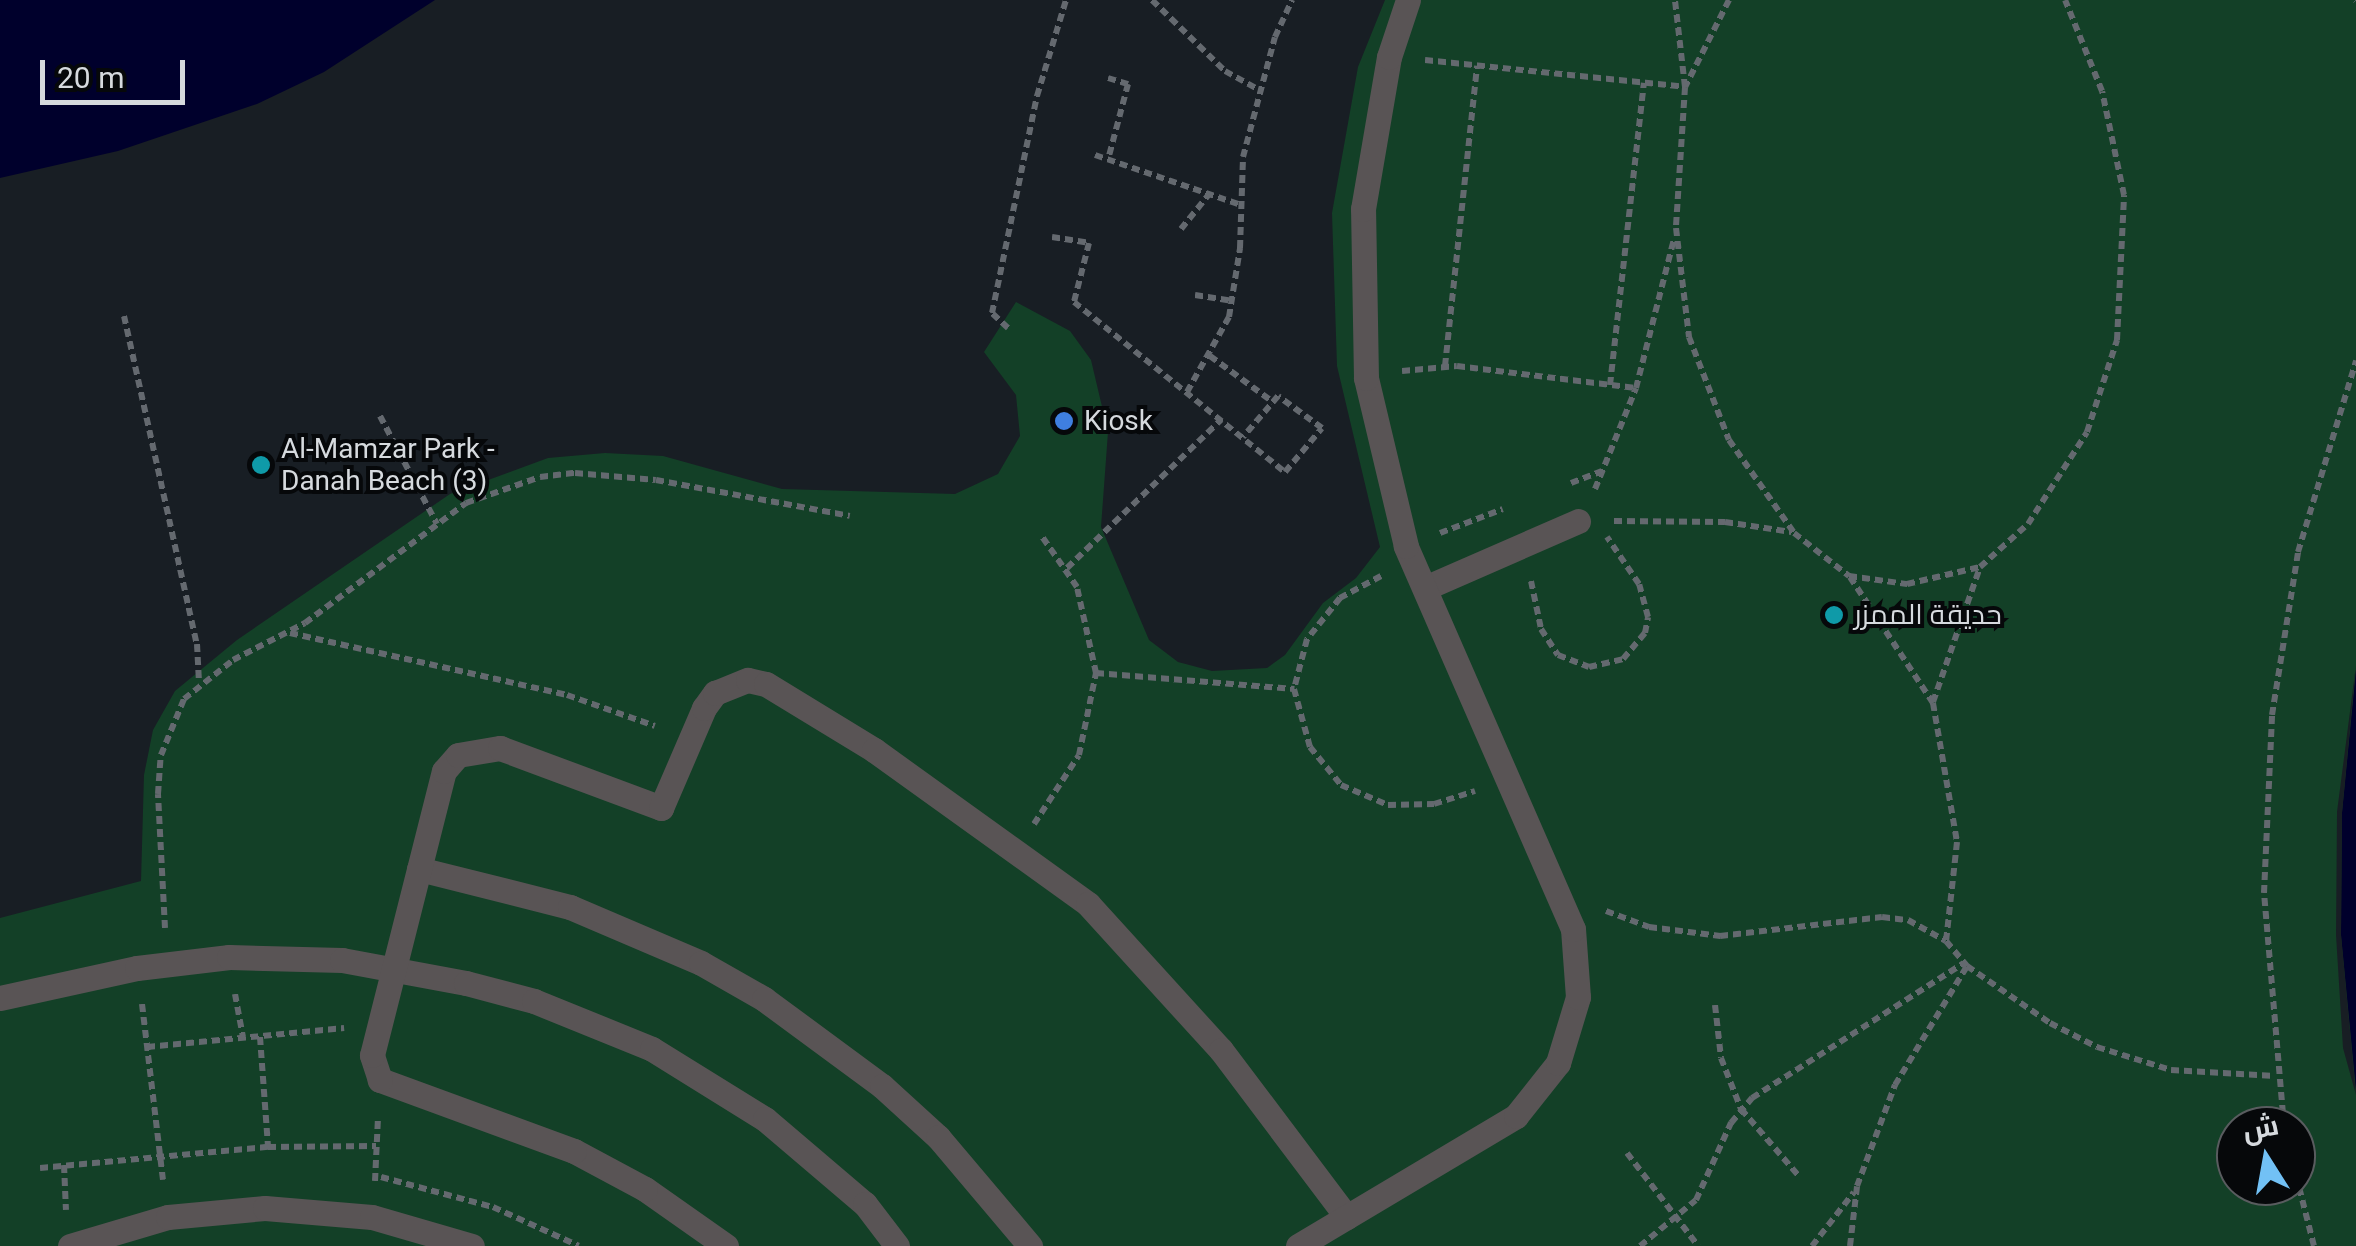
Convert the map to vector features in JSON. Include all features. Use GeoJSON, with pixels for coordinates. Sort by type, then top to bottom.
{"type":"FeatureCollection","features":[{"type":"Feature","properties":{"kind":"lane"},"geometry":{"type":"LineString","coordinates":[[1298,1246],[1516,1116],[1558,1063],[1571,1032],[1580,964],[1574,929],[1425,588],[1392,501],[1366,378],[1362,209],[1389,57],[1408,0]]}},
{"type":"Feature","properties":{"kind":"lane"},"geometry":{"type":"LineString","coordinates":[[1425,588],[1578,522]]}},
{"type":"Feature","properties":{"kind":"lane"},"geometry":{"type":"LineString","coordinates":[[726,1246],[645,1190],[574,1151],[380,1080],[372,1066],[444,771],[458,755],[500,748],[661,808],[690,738],[715,693],[748,680],[766,684],[1018,848],[1088,904],[1157,974],[1347,1218]]}},
{"type":"Feature","properties":{"kind":"lane"},"geometry":{"type":"LineString","coordinates":[[420,869],[570,907],[702,963],[764,999],[868,1074],[938,1137],[1030,1246]]}},
{"type":"Feature","properties":{"kind":"lane"},"geometry":{"type":"LineString","coordinates":[[0,998],[138,968],[283,956],[394,967],[534,1002],[652,1049],[764,1118],[865,1204],[898,1246]]}},
{"type":"Feature","properties":{"kind":"lane"},"geometry":{"type":"LineString","coordinates":[[70,1246],[168,1217],[265,1208],[372,1217],[472,1246]]}},
{"type":"Feature","properties":{"kind":"path"},"geometry":{"type":"LineString","coordinates":[[1008,328],[992,313],[1033,115],[1066,0]]}},
{"type":"Feature","properties":{"kind":"path"},"geometry":{"type":"LineString","coordinates":[[1152,0],[1225,71],[1260,90]]}},
{"type":"Feature","properties":{"kind":"path"},"geometry":{"type":"LineString","coordinates":[[1187,392],[1210,356],[1232,301],[1244,157],[1260,90],[1292,0]]}},
{"type":"Feature","properties":{"kind":"path"},"geometry":{"type":"LineString","coordinates":[[1578,522],[1636,388],[1676,228],[1685,87],[1675,0]]}},
{"type":"Feature","properties":{"kind":"path"},"geometry":{"type":"LineString","coordinates":[[1685,87],[1729,0]]}},
{"type":"Feature","properties":{"kind":"path"},"geometry":{"type":"LineString","coordinates":[[1849,576],[1927,583],[1980,567],[2028,524],[2070,466],[2116,340],[2124,195],[2102,91],[2065,0]]}},
{"type":"Feature","properties":{"kind":"path"},"geometry":{"type":"LineString","coordinates":[[1389,57],[1685,87]]}},
{"type":"Feature","properties":{"kind":"path"},"geometry":{"type":"LineString","coordinates":[[1445,366],[1478,66]]}},
{"type":"Feature","properties":{"kind":"path"},"geometry":{"type":"LineString","coordinates":[[1108,78],[1128,84],[1110,156]]}},
{"type":"Feature","properties":{"kind":"path"},"geometry":{"type":"LineString","coordinates":[[1610,384],[1644,83]]}},
{"type":"Feature","properties":{"kind":"path"},"geometry":{"type":"LineString","coordinates":[[1095,155],[1110,156],[1241,204]]}},
{"type":"Feature","properties":{"kind":"path"},"geometry":{"type":"LineString","coordinates":[[1181,230],[1210,193]]}},
{"type":"Feature","properties":{"kind":"path"},"geometry":{"type":"LineString","coordinates":[[1676,228],[1689,337],[1706,390],[1730,440],[1794,533],[1849,576],[1933,703],[1957,842],[1946,942]]}},
{"type":"Feature","properties":{"kind":"path"},"geometry":{"type":"LineString","coordinates":[[1052,236],[1089,243],[1074,302],[1285,472],[1322,428],[1278,396],[1243,437]]}},
{"type":"Feature","properties":{"kind":"path"},"geometry":{"type":"LineString","coordinates":[[1196,295],[1232,301]]}},
{"type":"Feature","properties":{"kind":"path"},"geometry":{"type":"LineString","coordinates":[[124,316],[197,644],[199,682]]}},
{"type":"Feature","properties":{"kind":"path"},"geometry":{"type":"LineString","coordinates":[[1210,356],[1273,402]]}},
{"type":"Feature","properties":{"kind":"path"},"geometry":{"type":"LineString","coordinates":[[2280,1106],[2275,1076],[2264,893],[2272,716],[2298,552],[2356,361]]}},
{"type":"Feature","properties":{"kind":"path"},"geometry":{"type":"LineString","coordinates":[[1366,378],[1445,366],[1636,388]]}},
{"type":"Feature","properties":{"kind":"path"},"geometry":{"type":"LineString","coordinates":[[380,416],[437,524]]}},
{"type":"Feature","properties":{"kind":"path"},"geometry":{"type":"LineString","coordinates":[[1067,568],[1221,420]]}},
{"type":"Feature","properties":{"kind":"path"},"geometry":{"type":"LineString","coordinates":[[180,928],[165,928],[158,794],[170,724],[199,682],[289,632],[437,524],[502,488],[575,473],[656,480],[850,516]]}},
{"type":"Feature","properties":{"kind":"path"},"geometry":{"type":"LineString","coordinates":[[1525,545],[1548,643],[1573,665],[1589,667],[1622,659],[1644,634],[1648,617],[1640,584],[1596,521],[1684,520],[1794,533]]}},
{"type":"Feature","properties":{"kind":"path"},"geometry":{"type":"LineString","coordinates":[[1018,848],[1078,755],[1096,674],[1085,606],[1067,568],[1041,535]]}},
{"type":"Feature","properties":{"kind":"path"},"geometry":{"type":"LineString","coordinates":[[1933,703],[1980,567]]}},
{"type":"Feature","properties":{"kind":"path"},"geometry":{"type":"LineString","coordinates":[[289,632],[567,695],[690,738]]}},
{"type":"Feature","properties":{"kind":"path"},"geometry":{"type":"LineString","coordinates":[[1096,674],[1294,689]]}},
{"type":"Feature","properties":{"kind":"path"},"geometry":{"type":"LineString","coordinates":[[1549,872],[1609,912],[1686,934],[1763,933],[1882,917],[1908,920],[1946,942],[1966,964],[2050,1023],[2129,1060],[2171,1070],[2275,1076]]}},
{"type":"Feature","properties":{"kind":"path"},"geometry":{"type":"LineString","coordinates":[[1640,1246],[1675,1218],[1709,1181],[1741,1109],[1966,964]]}},
{"type":"Feature","properties":{"kind":"path"},"geometry":{"type":"LineString","coordinates":[[1850,1246],[1857,1186],[1895,1085],[1966,964]]}},
{"type":"Feature","properties":{"kind":"path"},"geometry":{"type":"LineString","coordinates":[[138,968],[168,1217]]}},
{"type":"Feature","properties":{"kind":"path"},"geometry":{"type":"LineString","coordinates":[[234,989],[243,1037]]}},
{"type":"Feature","properties":{"kind":"path"},"geometry":{"type":"LineString","coordinates":[[1714,1006],[1721,1058],[1741,1109],[1798,1175]]}},
{"type":"Feature","properties":{"kind":"path"},"geometry":{"type":"LineString","coordinates":[[147,1047],[380,1024]]}},
{"type":"Feature","properties":{"kind":"path"},"geometry":{"type":"LineString","coordinates":[[260,1036],[268,1147]]}},
{"type":"Feature","properties":{"kind":"path"},"geometry":{"type":"LineString","coordinates":[[372,1217],[380,1080]]}},
{"type":"Feature","properties":{"kind":"path"},"geometry":{"type":"LineString","coordinates":[[40,1168],[160,1154],[376,1146]]}},
{"type":"Feature","properties":{"kind":"path"},"geometry":{"type":"LineString","coordinates":[[1627,1153],[1698,1246]]}},
{"type":"Feature","properties":{"kind":"path"},"geometry":{"type":"LineString","coordinates":[[1812,1246],[1857,1186]]}},
{"type":"Feature","properties":{"kind":"path"},"geometry":{"type":"LineString","coordinates":[[2304,1206],[2314,1246]]}},
{"type":"Feature","properties":{"kind":"green space","name":"حديقة الممزر"},"geometry":{"type":"Polygon","coordinates":[[[1385,0],[2356,0],[2356,670],[2342,813],[2341,935],[2356,1090],[2356,1246],[0,1246],[0,918],[141,881],[144,775],[153,730],[175,691],[237,640],[450,494],[548,458],[605,453],[663,456],[782,489],[955,494],[998,474],[1020,436],[1016,395],[984,352],[1016,302],[1070,331],[1091,360],[1108,432],[1101,527],[1149,640],[1178,662],[1212,671],[1267,668],[1285,655],[1323,603],[1356,578],[1380,547],[1337,366],[1332,213],[1358,67],[1385,0]]]}},
{"type":"Feature","properties":{"kind":"water"},"geometry":{"type":"Polygon","coordinates":[[[0,0],[435,0],[324,72],[257,104],[118,151],[0,178],[0,0]]]}},
{"type":"Feature","properties":{"kind":"water"},"geometry":{"type":"Polygon","coordinates":[[[2356,670],[2356,1090],[2341,935],[2342,813],[2356,670]]]}},
{"type":"Feature","properties":{"kind":"pier"},"geometry":{"type":"Polygon","coordinates":[[[2356,665],[2342,813],[2341,935],[2356,1095],[2343,1048],[2336,935],[2337,812],[2356,665]]]}},
{"type":"Feature","properties":{"kind":"place","name":"Kiosk"},"geometry":{"type":"Point","coordinates":[1064,421]}},
{"type":"Feature","properties":{"kind":"place","name":"Al-Mamzar Park - Danah Beach (3)"},"geometry":{"type":"Point","coordinates":[261,465]}},
{"type":"Feature","properties":{"kind":"place","name":"حديقة الممزر"},"geometry":{"type":"Point","coordinates":[1834,615]}}]}
